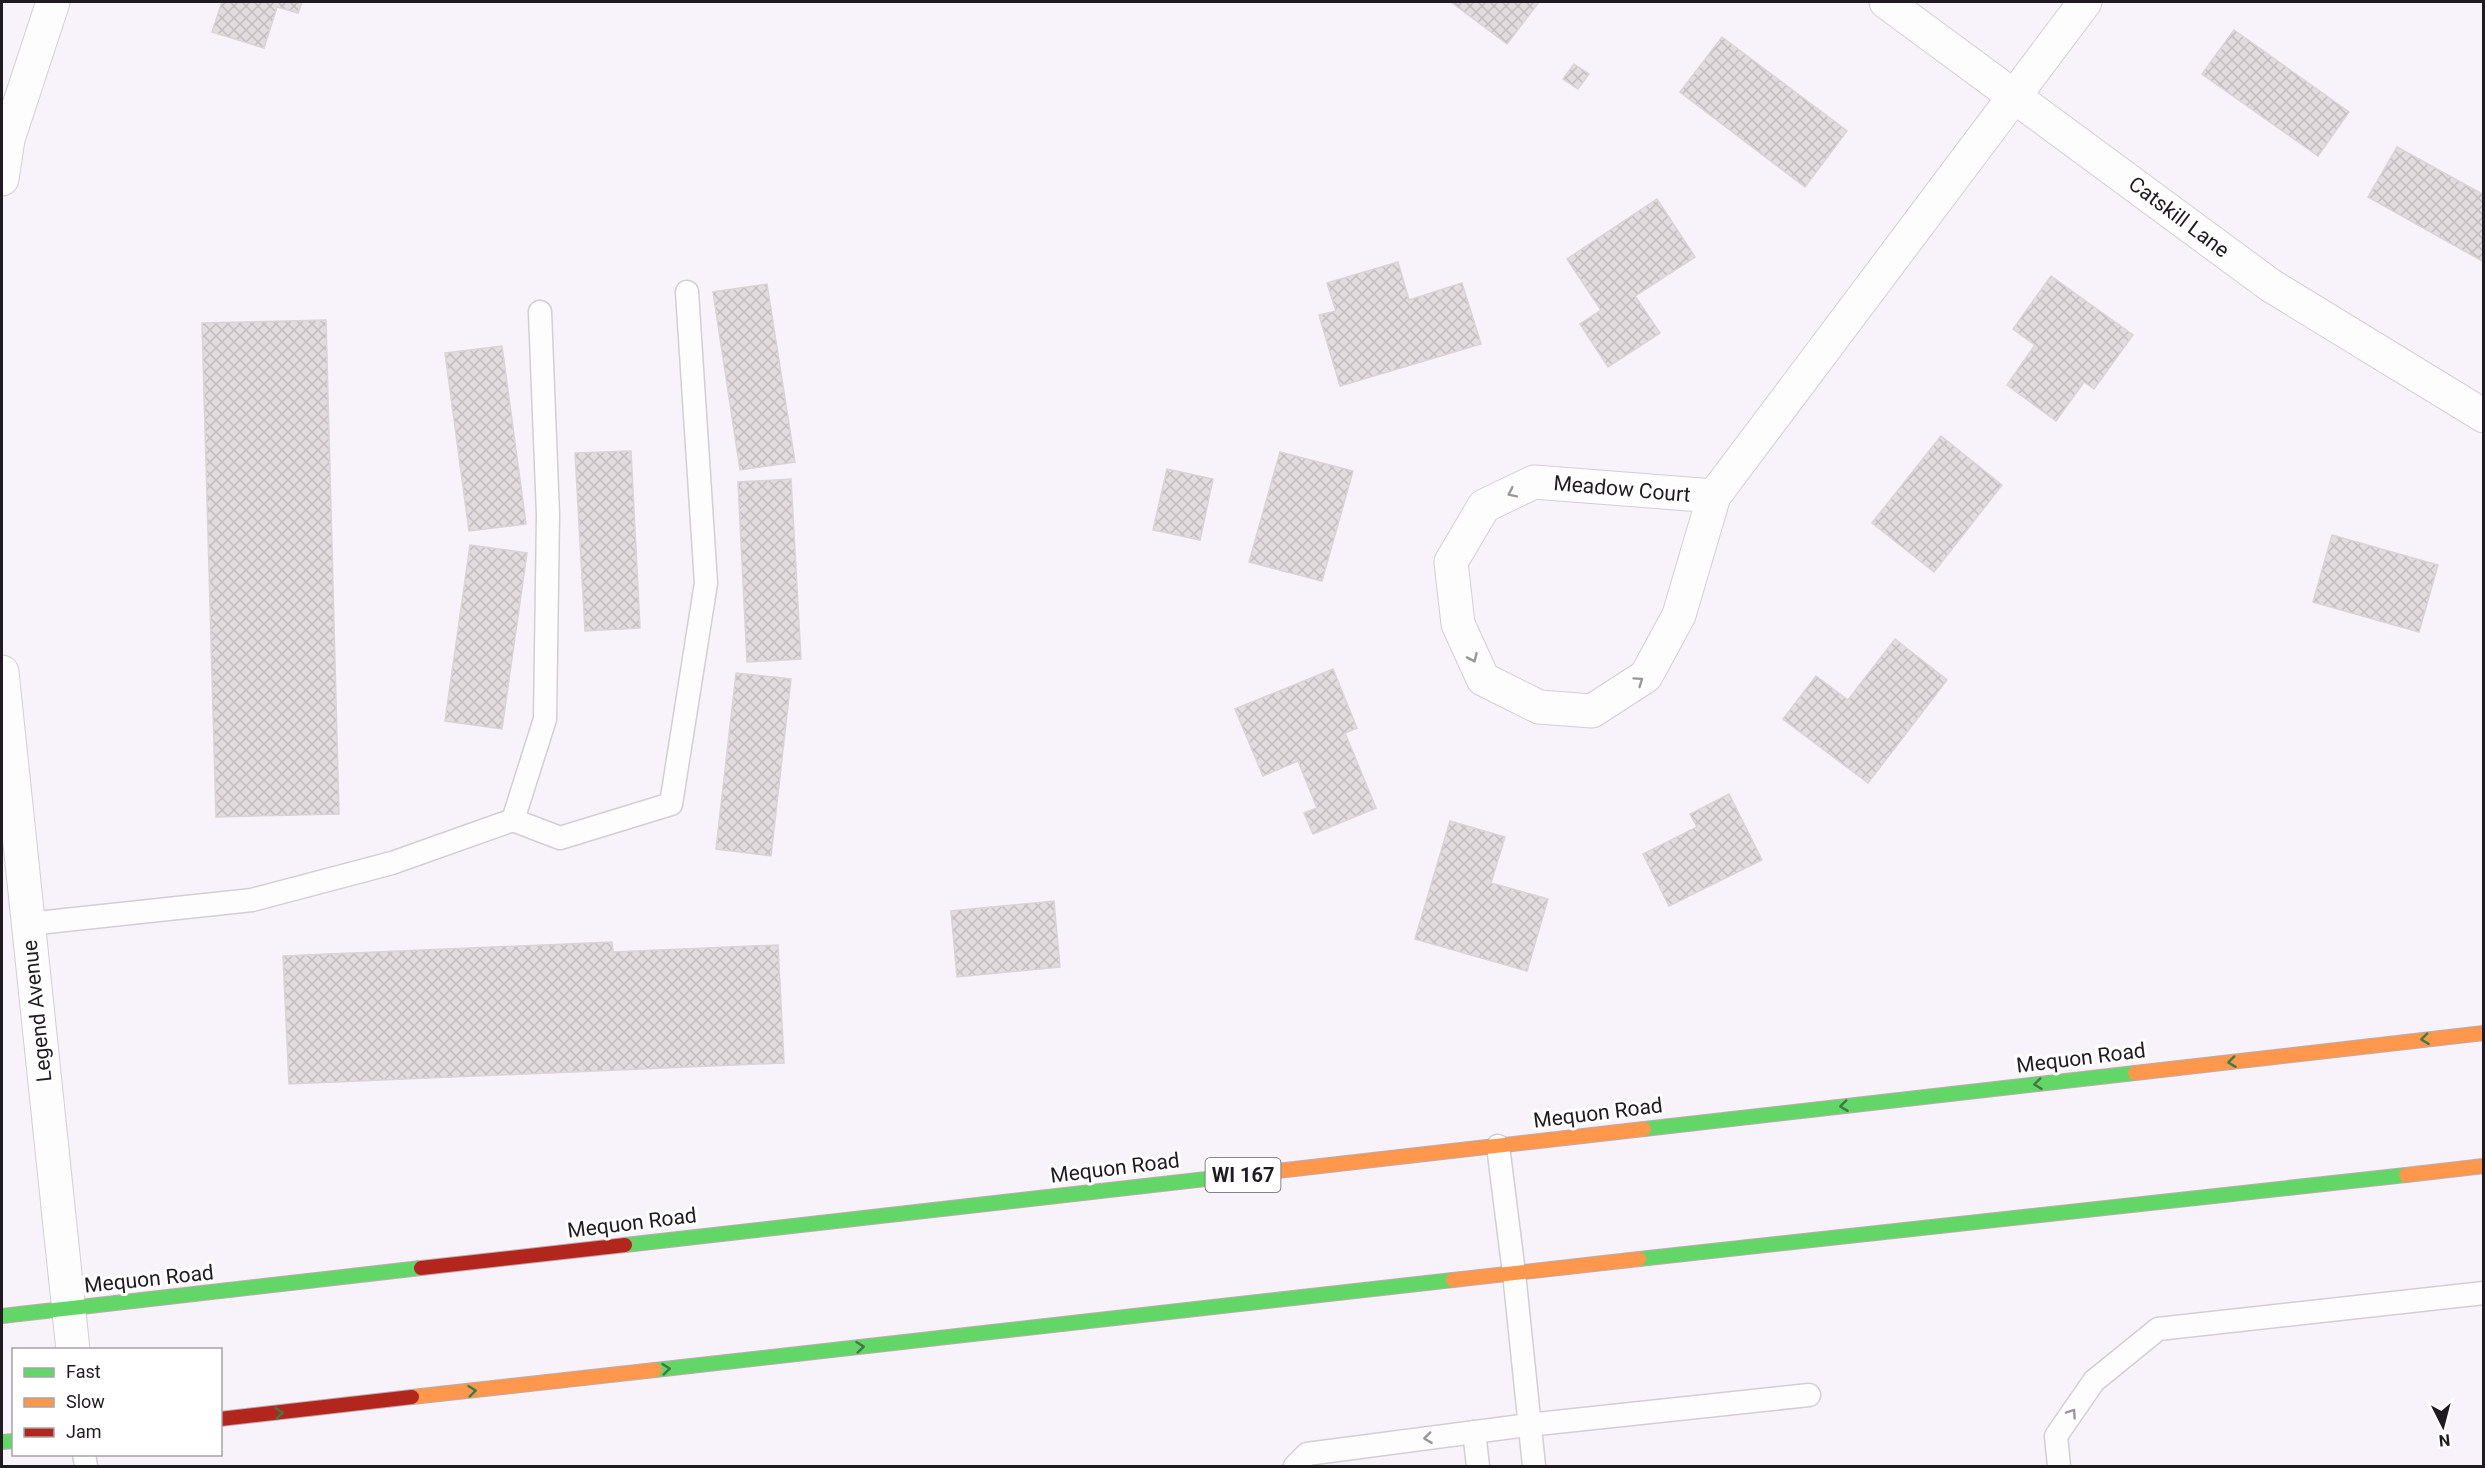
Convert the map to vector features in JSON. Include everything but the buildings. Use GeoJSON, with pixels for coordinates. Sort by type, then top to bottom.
{"type":"FeatureCollection","features":[{"type":"Feature","properties":{"kind":"main road","name":"Mequon Road"},"geometry":{"type":"LineString","coordinates":[[2,1316],[2484,1033]]}},
{"type":"Feature","properties":{"kind":"main road"},"geometry":{"type":"LineString","coordinates":[[222,1419],[1514,1273],[2484,1167]]}},
{"type":"Feature","properties":{"kind":"street"},"geometry":{"type":"LineString","coordinates":[[2,179],[8,139],[53,2]]}},
{"type":"Feature","properties":{"kind":"street","name":"Catskill Lane"},"geometry":{"type":"LineString","coordinates":[[1886,2],[2270,285],[2484,416]]}},
{"type":"Feature","properties":{"kind":"street","name":"Meadow Court"},"geometry":{"type":"LineString","coordinates":[[1714,496],[1534,482],[1484,506],[1451,562],[1458,624],[1483,679],[1539,707],[1592,711],[1646,676],[1679,615],[1714,496],[2085,2]]}},
{"type":"Feature","properties":{"kind":"street","name":"Legend Avenue"},"geometry":{"type":"LineString","coordinates":[[2,672],[73,1348]]}},
{"type":"Feature","properties":{"kind":"lane"},"geometry":{"type":"LineString","coordinates":[[28,924],[252,900],[392,863],[513,820],[560,838],[671,804],[706,583],[687,292]]}},
{"type":"Feature","properties":{"kind":"lane"},"geometry":{"type":"LineString","coordinates":[[513,820],[545,719],[548,515],[540,312]]}},
{"type":"Feature","properties":{"kind":"lane"},"geometry":{"type":"LineString","coordinates":[[1498,1146],[1534,1467]]}},
{"type":"Feature","properties":{"kind":"lane"},"geometry":{"type":"LineString","coordinates":[[2059,1467],[2056,1436],[2094,1381],[2158,1329],[2484,1293]]}},
{"type":"Feature","properties":{"kind":"lane"},"geometry":{"type":"LineString","coordinates":[[1295,1467],[1307,1454],[1528,1425],[1809,1395]]}},
{"type":"Feature","properties":{"kind":"lane"},"geometry":{"type":"LineString","coordinates":[[1474,1432],[1478,1467]]}},
{"type":"Feature","properties":{"kind":"traffic: fast"},"geometry":{"type":"LineString","coordinates":[[1644,1129],[2135,1073]]}},
{"type":"Feature","properties":{"kind":"traffic: fast"},"geometry":{"type":"LineString","coordinates":[[625,1245],[1277,1171]]}},
{"type":"Feature","properties":{"kind":"traffic: fast"},"geometry":{"type":"LineString","coordinates":[[1639,1259],[2406,1175]]}},
{"type":"Feature","properties":{"kind":"traffic: fast"},"geometry":{"type":"LineString","coordinates":[[2,1316],[421,1268]]}},
{"type":"Feature","properties":{"kind":"traffic: fast"},"geometry":{"type":"LineString","coordinates":[[655,1370],[1453,1280]]}},
{"type":"Feature","properties":{"kind":"traffic: fast"},"geometry":{"type":"LineString","coordinates":[[2,1442],[12,1441]]}},
{"type":"Feature","properties":{"kind":"traffic: slow"},"geometry":{"type":"LineString","coordinates":[[2135,1073],[2484,1033]]}},
{"type":"Feature","properties":{"kind":"traffic: slow"},"geometry":{"type":"LineString","coordinates":[[1277,1171],[1644,1129]]}},
{"type":"Feature","properties":{"kind":"traffic: slow"},"geometry":{"type":"LineString","coordinates":[[2406,1175],[2484,1166]]}},
{"type":"Feature","properties":{"kind":"traffic: slow"},"geometry":{"type":"LineString","coordinates":[[1453,1280],[1639,1259]]}},
{"type":"Feature","properties":{"kind":"traffic: slow"},"geometry":{"type":"LineString","coordinates":[[412,1397],[655,1370]]}},
{"type":"Feature","properties":{"kind":"traffic: jam"},"geometry":{"type":"LineString","coordinates":[[421,1268],[625,1245]]}},
{"type":"Feature","properties":{"kind":"traffic: jam"},"geometry":{"type":"LineString","coordinates":[[222,1419],[412,1397]]}}]}
